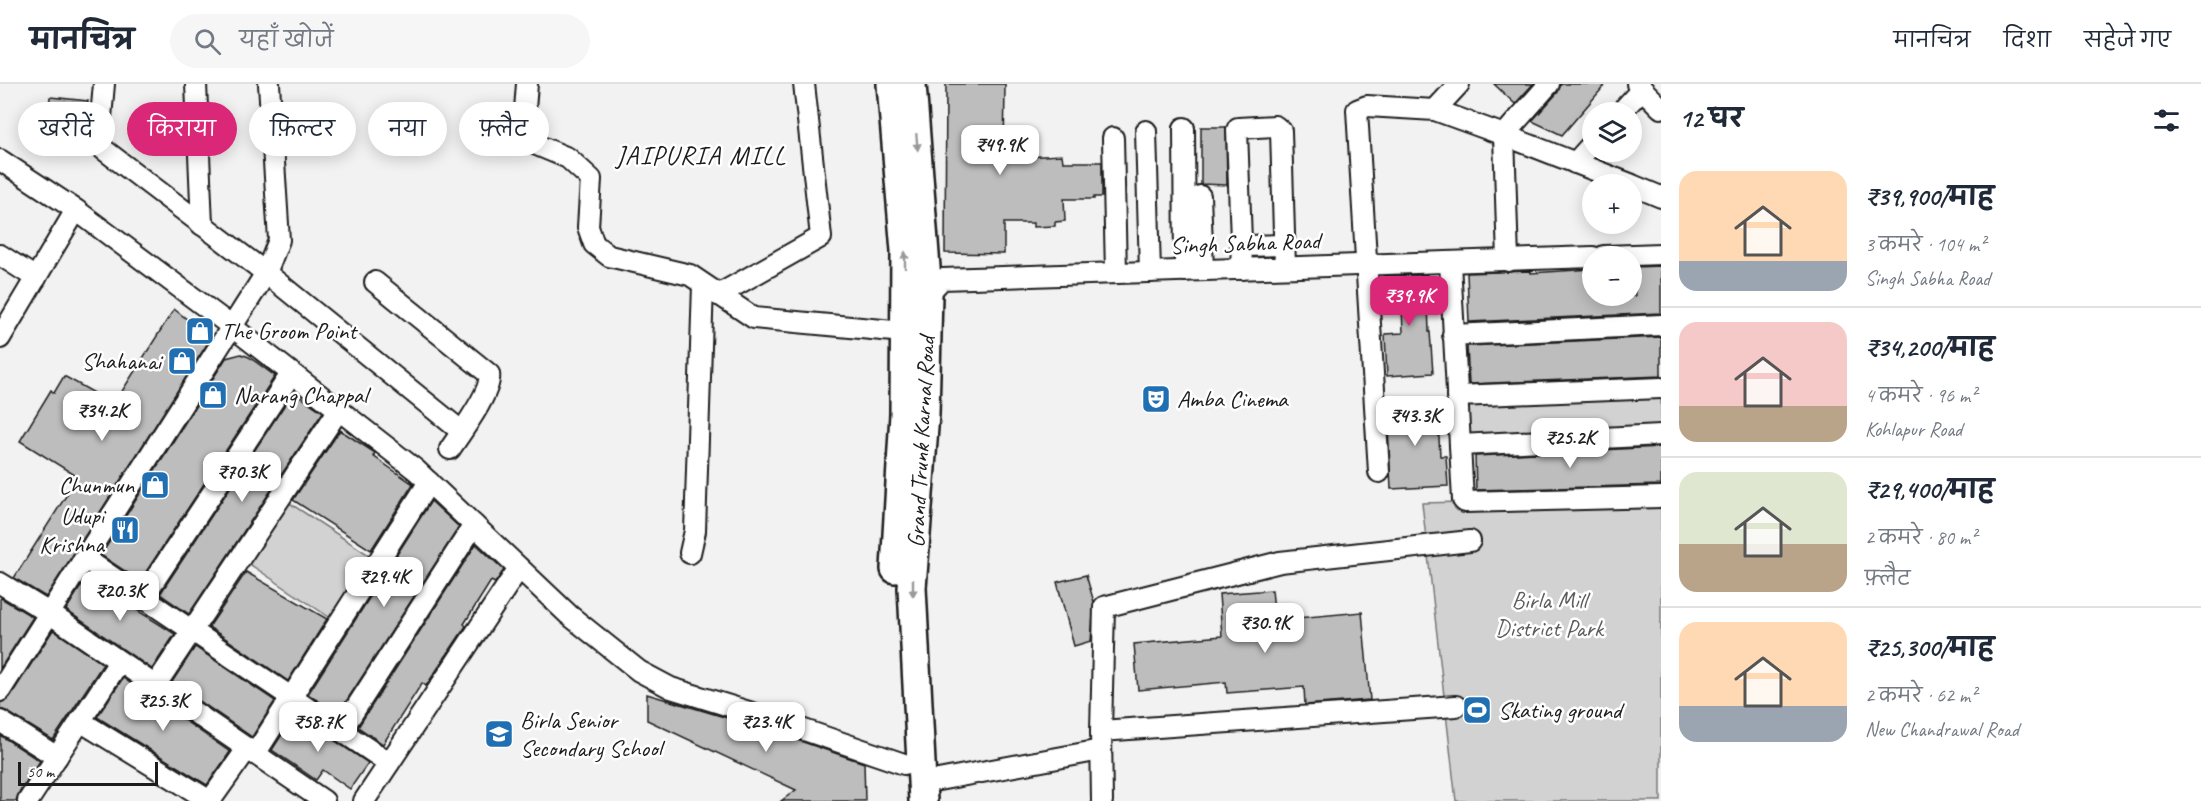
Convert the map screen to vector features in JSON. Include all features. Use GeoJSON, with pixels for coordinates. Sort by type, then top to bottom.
{"type":"FeatureCollection","features":[{"type":"Feature","properties":{"kind":"main road","name":"Grand Trunk Karnal Road"},"geometry":{"type":"LineString","coordinates":[[891,84],[905,251],[916,295],[904,332],[904,414],[894,590],[904,764],[916,795]]}},
{"type":"Feature","properties":{"kind":"main road","name":"Grand Trunk Karnal Road"},"geometry":{"type":"LineString","coordinates":[[912,84],[916,295],[925,414],[912,588],[916,795]]}},
{"type":"Feature","properties":{"kind":"street"},"geometry":{"type":"LineString","coordinates":[[104,84],[99,140],[103,149],[266,273],[461,431]]}},
{"type":"Feature","properties":{"kind":"street"},"geometry":{"type":"LineString","coordinates":[[196,84],[202,225]]}},
{"type":"Feature","properties":{"kind":"street"},"geometry":{"type":"LineString","coordinates":[[0,691],[266,273],[279,240],[269,84]]}},
{"type":"Feature","properties":{"kind":"street"},"geometry":{"type":"LineString","coordinates":[[527,84],[523,134],[532,143],[568,158],[591,179],[588,227],[594,244],[609,256],[690,275],[754,318],[904,332]]}},
{"type":"Feature","properties":{"kind":"street"},"geometry":{"type":"LineString","coordinates":[[710,290],[821,237],[804,84]]}},
{"type":"Feature","properties":{"kind":"street"},"geometry":{"type":"LineString","coordinates":[[1434,110],[1459,84]]}},
{"type":"Feature","properties":{"kind":"street"},"geometry":{"type":"LineString","coordinates":[[1508,261],[1504,135],[1549,84]]}},
{"type":"Feature","properties":{"kind":"street"},"geometry":{"type":"LineString","coordinates":[[1628,102],[1640,86],[1661,108]]}},
{"type":"Feature","properties":{"kind":"street"},"geometry":{"type":"LineString","coordinates":[[1379,472],[1357,110],[1366,106],[1434,110],[1603,174]]}},
{"type":"Feature","properties":{"kind":"street"},"geometry":{"type":"LineString","coordinates":[[1242,269],[1237,130],[1238,128],[1275,126],[1281,131],[1285,267]]}},
{"type":"Feature","properties":{"kind":"street"},"geometry":{"type":"LineString","coordinates":[[1184,128],[1194,271]]}},
{"type":"Feature","properties":{"kind":"street"},"geometry":{"type":"LineString","coordinates":[[1146,131],[1150,272]]}},
{"type":"Feature","properties":{"kind":"street"},"geometry":{"type":"LineString","coordinates":[[1113,138],[1116,273]]}},
{"type":"Feature","properties":{"kind":"street"},"geometry":{"type":"LineString","coordinates":[[1575,163],[1582,155]]}},
{"type":"Feature","properties":{"kind":"street"},"geometry":{"type":"LineString","coordinates":[[1,163],[76,210],[231,326],[429,482],[569,615],[639,671],[663,684],[904,764]]}},
{"type":"Feature","properties":{"kind":"street"},"geometry":{"type":"LineString","coordinates":[[1642,189],[1661,197]]}},
{"type":"Feature","properties":{"kind":"street"},"geometry":{"type":"LineString","coordinates":[[1194,271],[1200,196]]}},
{"type":"Feature","properties":{"kind":"street"},"geometry":{"type":"LineString","coordinates":[[0,338],[76,210]]}},
{"type":"Feature","properties":{"kind":"street"},"geometry":{"type":"LineString","coordinates":[[1241,246],[1284,245]]}},
{"type":"Feature","properties":{"kind":"street"},"geometry":{"type":"LineString","coordinates":[[1642,255],[1661,254]]}},
{"type":"Feature","properties":{"kind":"street"},"geometry":{"type":"LineString","coordinates":[[0,255],[36,278]]}},
{"type":"Feature","properties":{"kind":"street","name":"Singh Sabha Road"},"geometry":{"type":"LineString","coordinates":[[916,295],[942,279],[1582,258]]}},
{"type":"Feature","properties":{"kind":"street"},"geometry":{"type":"LineString","coordinates":[[1450,263],[1463,500],[1465,502],[1661,497]]}},
{"type":"Feature","properties":{"kind":"street"},"geometry":{"type":"LineString","coordinates":[[375,282],[489,374],[490,381],[478,405],[450,449]]}},
{"type":"Feature","properties":{"kind":"street"},"geometry":{"type":"LineString","coordinates":[[690,553],[695,531],[710,290]]}},
{"type":"Feature","properties":{"kind":"street"},"geometry":{"type":"LineString","coordinates":[[1453,335],[1661,325]]}},
{"type":"Feature","properties":{"kind":"street"},"geometry":{"type":"LineString","coordinates":[[142,599],[291,375]]}},
{"type":"Feature","properties":{"kind":"street"},"geometry":{"type":"LineString","coordinates":[[1457,396],[1661,388]]}},
{"type":"Feature","properties":{"kind":"street"},"geometry":{"type":"LineString","coordinates":[[155,686],[338,411]]}},
{"type":"Feature","properties":{"kind":"street"},"geometry":{"type":"LineString","coordinates":[[1460,445],[1661,435]]}},
{"type":"Feature","properties":{"kind":"street"},"geometry":{"type":"LineString","coordinates":[[80,721],[209,801],[251,752],[292,698],[429,482]]}},
{"type":"Feature","properties":{"kind":"street"},"geometry":{"type":"LineString","coordinates":[[341,731],[474,525]]}},
{"type":"Feature","properties":{"kind":"street"},"geometry":{"type":"LineString","coordinates":[[1102,801],[1104,607],[1280,562],[1470,541]]}},
{"type":"Feature","properties":{"kind":"street"},"geometry":{"type":"LineString","coordinates":[[84,558],[389,763]]}},
{"type":"Feature","properties":{"kind":"street"},"geometry":{"type":"LineString","coordinates":[[364,801],[519,568]]}},
{"type":"Feature","properties":{"kind":"street"},"geometry":{"type":"LineString","coordinates":[[0,583],[324,801]]}},
{"type":"Feature","properties":{"kind":"street"},"geometry":{"type":"LineString","coordinates":[[28,801],[119,662]]}},
{"type":"Feature","properties":{"kind":"street"},"geometry":{"type":"LineString","coordinates":[[916,795],[1101,740],[1456,706]]}},
{"type":"Feature","properties":{"kind":"street"},"geometry":{"type":"LineString","coordinates":[[0,721],[57,758]]}},
{"type":"Feature","properties":{"kind":"green space"},"geometry":{"type":"Polygon","coordinates":[[[1661,374],[1661,427],[1470,438],[1466,384],[1661,374]]]}},
{"type":"Feature","properties":{"kind":"green space","name":"Birla Mill District Park"},"geometry":{"type":"Polygon","coordinates":[[[1661,497],[1661,801],[1456,801],[1422,503],[1661,497]]]}},
{"type":"Feature","properties":{"kind":"green space"},"geometry":{"type":"Polygon","coordinates":[[[288,502],[372,557],[332,619],[248,563],[288,502]]]}},
{"type":"Feature","properties":{"kind":"building"},"geometry":{"type":"Polygon","coordinates":[[[946,84],[1005,84],[1004,158],[1062,155],[1063,162],[1102,162],[1102,197],[1064,199],[1065,221],[1055,222],[1055,226],[1033,227],[1033,223],[1004,223],[1004,254],[945,253],[946,84]]]}},
{"type":"Feature","properties":{"kind":"building"},"geometry":{"type":"Polygon","coordinates":[[[1494,84],[1533,84],[1515,104],[1494,84]]]}},
{"type":"Feature","properties":{"kind":"building"},"geometry":{"type":"Polygon","coordinates":[[[1561,84],[1606,84],[1590,102],[1582,102],[1582,112],[1562,135],[1532,121],[1558,92],[1561,84]]]}},
{"type":"Feature","properties":{"kind":"building"},"geometry":{"type":"Polygon","coordinates":[[[50,97],[88,101],[88,102],[49,102],[50,97]]]}},
{"type":"Feature","properties":{"kind":"building"},"geometry":{"type":"Polygon","coordinates":[[[1201,127],[1226,127],[1227,185],[1201,184],[1201,127]]]}},
{"type":"Feature","properties":{"kind":"building"},"geometry":{"type":"Polygon","coordinates":[[[1661,266],[1661,313],[1469,322],[1467,273],[1531,271],[1531,273],[1582,270],[1582,306],[1642,306],[1642,267],[1661,266]]]}},
{"type":"Feature","properties":{"kind":"building"},"geometry":{"type":"Polygon","coordinates":[[[1427,275],[1433,373],[1387,376],[1385,334],[1403,333],[1402,305],[1385,305],[1384,276],[1427,275]]]}},
{"type":"Feature","properties":{"kind":"building"},"geometry":{"type":"Polygon","coordinates":[[[174,309],[211,338],[46,597],[14,578],[78,477],[20,441],[51,390],[54,393],[64,376],[114,404],[174,309]]]}},
{"type":"Feature","properties":{"kind":"building"},"geometry":{"type":"Polygon","coordinates":[[[1661,337],[1661,376],[1469,384],[1467,346],[1661,337]]]}},
{"type":"Feature","properties":{"kind":"building"},"geometry":{"type":"Polygon","coordinates":[[[241,354],[249,357],[275,376],[140,581],[101,555],[226,358],[241,354]]]}},
{"type":"Feature","properties":{"kind":"building"},"geometry":{"type":"Polygon","coordinates":[[[293,392],[323,412],[189,614],[160,594],[293,392]]]}},
{"type":"Feature","properties":{"kind":"building"},"geometry":{"type":"Polygon","coordinates":[[[1437,402],[1440,456],[1446,456],[1448,486],[1391,489],[1387,405],[1437,402]]]}},
{"type":"Feature","properties":{"kind":"building"},"geometry":{"type":"Polygon","coordinates":[[[340,430],[375,453],[373,456],[413,484],[371,550],[293,500],[340,430]]]}},
{"type":"Feature","properties":{"kind":"building"},"geometry":{"type":"Polygon","coordinates":[[[1661,447],[1661,485],[1476,490],[1475,456],[1661,447]]]}},
{"type":"Feature","properties":{"kind":"building"},"geometry":{"type":"Polygon","coordinates":[[[431,501],[459,527],[338,714],[308,694],[431,501]]]}},
{"type":"Feature","properties":{"kind":"building"},"geometry":{"type":"Polygon","coordinates":[[[476,544],[504,570],[495,583],[491,581],[464,624],[466,626],[426,686],[422,683],[383,744],[358,727],[476,544]]]}},
{"type":"Feature","properties":{"kind":"building"},"geometry":{"type":"Polygon","coordinates":[[[246,572],[327,619],[288,681],[209,627],[246,572]]]}},
{"type":"Feature","properties":{"kind":"building"},"geometry":{"type":"Polygon","coordinates":[[[88,575],[175,634],[152,669],[66,610],[88,575]]]}},
{"type":"Feature","properties":{"kind":"building"},"geometry":{"type":"Polygon","coordinates":[[[1086,575],[1094,602],[1091,641],[1074,646],[1057,582],[1086,575]]]}},
{"type":"Feature","properties":{"kind":"building"},"geometry":{"type":"Polygon","coordinates":[[[1272,590],[1275,620],[1362,612],[1370,700],[1305,705],[1304,687],[1227,693],[1226,682],[1138,690],[1134,644],[1222,636],[1219,594],[1272,590]]]}},
{"type":"Feature","properties":{"kind":"building"},"geometry":{"type":"Polygon","coordinates":[[[0,599],[33,617],[0,669],[0,599]]]}},
{"type":"Feature","properties":{"kind":"building"},"geometry":{"type":"Polygon","coordinates":[[[53,630],[103,664],[53,740],[0,709],[0,703],[10,697],[53,630]]]}},
{"type":"Feature","properties":{"kind":"building"},"geometry":{"type":"Polygon","coordinates":[[[195,647],[275,701],[252,737],[172,682],[195,647]]]}},
{"type":"Feature","properties":{"kind":"building"},"geometry":{"type":"Polygon","coordinates":[[[123,678],[230,752],[207,785],[97,717],[123,678]]]}},
{"type":"Feature","properties":{"kind":"building"},"geometry":{"type":"Polygon","coordinates":[[[647,694],[771,731],[864,763],[865,801],[781,801],[796,790],[647,720],[647,694]]]}},
{"type":"Feature","properties":{"kind":"building"},"geometry":{"type":"Polygon","coordinates":[[[295,714],[368,763],[350,789],[323,770],[316,780],[272,750],[295,714]]]}},
{"type":"Feature","properties":{"kind":"building"},"geometry":{"type":"Polygon","coordinates":[[[0,735],[40,761],[18,794],[16,801],[0,801],[0,735]]]}},
{"type":"Feature","properties":{"kind":"place","name":"The Groom Point"},"geometry":{"type":"Point","coordinates":[200,331]}},
{"type":"Feature","properties":{"kind":"place","name":"Shahanai"},"geometry":{"type":"Point","coordinates":[182,361]}},
{"type":"Feature","properties":{"kind":"place","name":"Narang Chappal"},"geometry":{"type":"Point","coordinates":[213,395]}},
{"type":"Feature","properties":{"kind":"place","name":"Amba Cinema"},"geometry":{"type":"Point","coordinates":[1156,399]}},
{"type":"Feature","properties":{"kind":"place","name":"Chunmun"},"geometry":{"type":"Point","coordinates":[155,485]}},
{"type":"Feature","properties":{"kind":"place","name":"Udupi Krishna"},"geometry":{"type":"Point","coordinates":[125,530]}},
{"type":"Feature","properties":{"kind":"place","name":"Skating ground"},"geometry":{"type":"Point","coordinates":[1477,710]}},
{"type":"Feature","properties":{"kind":"place","name":"Birla Senior Secondary School"},"geometry":{"type":"Point","coordinates":[499,734]}},
{"type":"Feature","properties":{"kind":"district","name":"JAIPURIA MILL"},"geometry":{"type":"Point","coordinates":[701,155]}}]}
